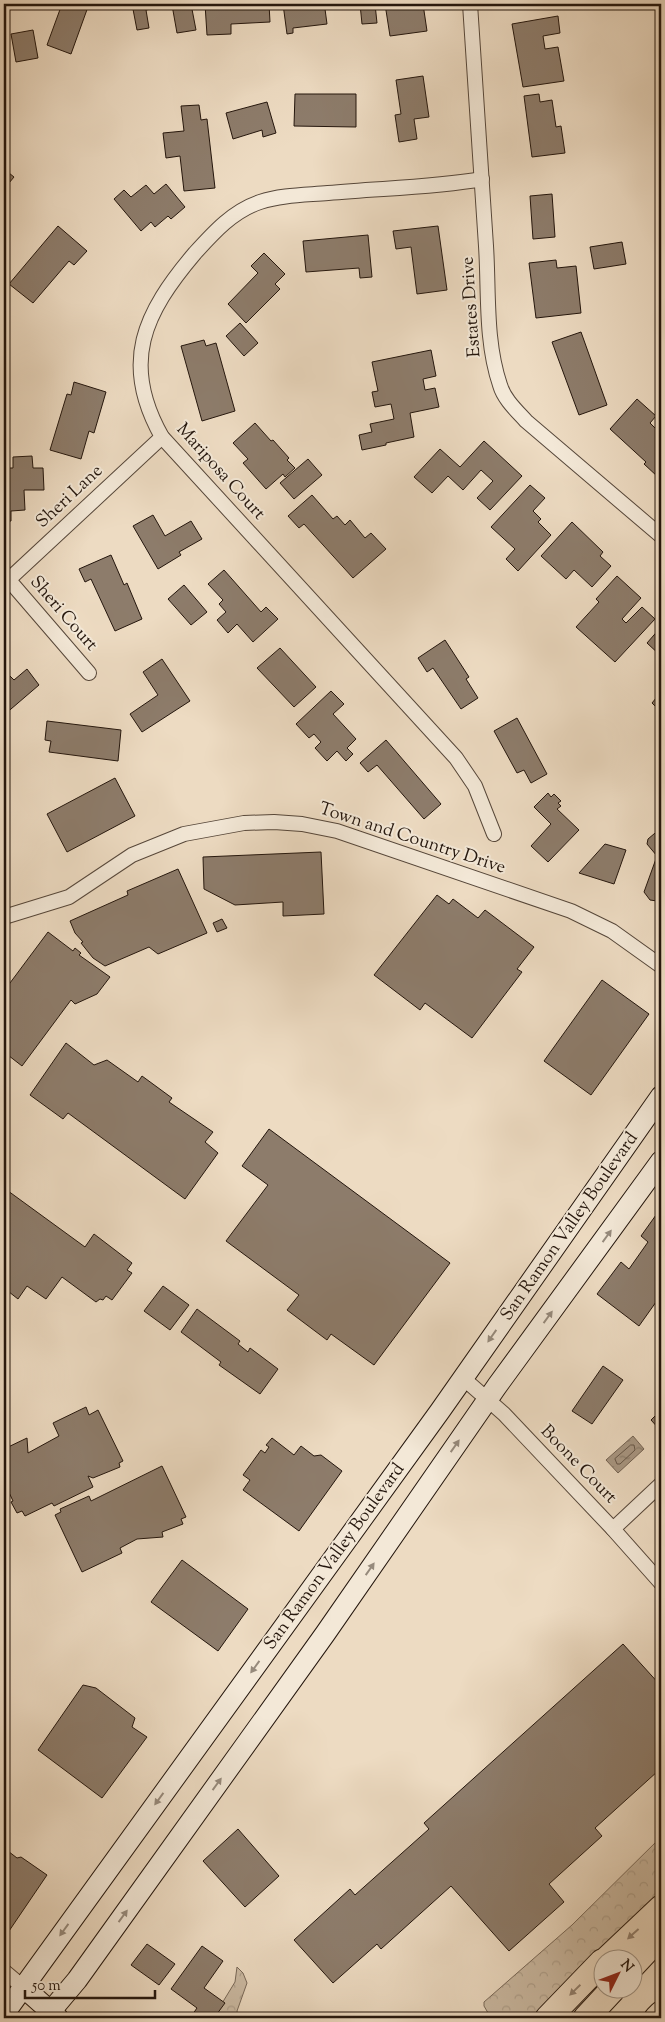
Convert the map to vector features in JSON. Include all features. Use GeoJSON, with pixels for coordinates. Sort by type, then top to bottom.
{"type":"FeatureCollection","features":[{"type":"Feature","properties":{"kind":"highway"},"geometry":{"type":"LineString","coordinates":[[617,1950],[661,1908]]}},
{"type":"Feature","properties":{"kind":"highway"},"geometry":{"type":"LineString","coordinates":[[642,1955],[661,1935]]}},
{"type":"Feature","properties":{"kind":"highway"},"geometry":{"type":"LineString","coordinates":[[548,2018],[592,1972]]}},
{"type":"Feature","properties":{"kind":"highway"},"geometry":{"type":"LineString","coordinates":[[586,2018],[603,2000]]}},
{"type":"Feature","properties":{"kind":"highway"},"geometry":{"type":"LineString","coordinates":[[657,2018],[661,2014]]}},
{"type":"Feature","properties":{"kind":"main road","name":"San Ramon Valley Boulevard"},"geometry":{"type":"LineString","coordinates":[[6,2014],[23,1987],[463,1378],[661,1096]]}},
{"type":"Feature","properties":{"kind":"main road","name":"San Ramon Valley Boulevard"},"geometry":{"type":"LineString","coordinates":[[51,2016],[325,1634],[488,1399],[661,1160]]}},
{"type":"Feature","properties":{"kind":"main road"},"geometry":{"type":"LineString","coordinates":[[23,1987],[51,2016]]}},
{"type":"Feature","properties":{"kind":"street","name":"Estates Drive"},"geometry":{"type":"LineString","coordinates":[[470,4],[492,354],[500,386],[507,400],[526,421],[661,536]]}},
{"type":"Feature","properties":{"kind":"street","name":"Mariposa Court"},"geometry":{"type":"LineString","coordinates":[[482,179],[280,198],[261,202],[233,216],[210,236],[166,290],[156,307],[145,333],[140,369],[144,399],[149,416],[162,437],[456,758],[476,786],[494,834]]}},
{"type":"Feature","properties":{"kind":"street","name":"Sheri Lane"},"geometry":{"type":"LineString","coordinates":[[6,581],[162,437]]}},
{"type":"Feature","properties":{"kind":"street","name":"Sheri Court"},"geometry":{"type":"LineString","coordinates":[[6,581],[89,673]]}},
{"type":"Feature","properties":{"kind":"street","name":"Town and Country Drive"},"geometry":{"type":"LineString","coordinates":[[4,917],[69,897],[132,855],[184,834],[244,823],[274,822],[302,824],[346,834],[571,911],[612,931],[661,966]]}},
{"type":"Feature","properties":{"kind":"street","name":"Boone Court"},"geometry":{"type":"LineString","coordinates":[[463,1378],[488,1399],[613,1529],[661,1583]]}},
{"type":"Feature","properties":{"kind":"street"},"geometry":{"type":"LineString","coordinates":[[613,1529],[661,1484]]}},
{"type":"Feature","properties":{"kind":"street"},"geometry":{"type":"LineString","coordinates":[[4,1971],[23,1987]]}},
{"type":"Feature","properties":{"kind":"green space"},"geometry":{"type":"Polygon","coordinates":[[[661,1837],[661,1894],[602,1950],[592,1950],[592,1959],[533,2018],[491,2018],[484,2006],[484,2002],[572,1925],[661,1837]]]}},
{"type":"Feature","properties":{"kind":"green space"},"geometry":{"type":"Polygon","coordinates":[[[237,1967],[243,1973],[247,1983],[237,2011],[238,2018],[213,2018],[235,1982],[237,1967]]]}},
{"type":"Feature","properties":{"kind":"water"},"geometry":{"type":"Polygon","coordinates":[[[633,1436],[644,1449],[618,1473],[606,1460],[633,1436]]]}},
{"type":"Feature","properties":{"kind":"building"},"geometry":{"type":"Polygon","coordinates":[[[62,4],[89,4],[71,54],[47,45],[62,4]]]}},
{"type":"Feature","properties":{"kind":"building"},"geometry":{"type":"Polygon","coordinates":[[[132,4],[191,4],[196,30],[177,33],[172,5],[146,10],[149,28],[137,30],[132,4]]]}},
{"type":"Feature","properties":{"kind":"building"},"geometry":{"type":"Polygon","coordinates":[[[205,4],[269,4],[270,22],[231,24],[231,34],[207,35],[205,4]]]}},
{"type":"Feature","properties":{"kind":"building"},"geometry":{"type":"Polygon","coordinates":[[[283,4],[342,4],[342,7],[325,9],[327,24],[293,28],[293,33],[287,34],[283,4]]]}},
{"type":"Feature","properties":{"kind":"building"},"geometry":{"type":"Polygon","coordinates":[[[360,4],[375,4],[377,23],[362,24],[360,4]]]}},
{"type":"Feature","properties":{"kind":"building"},"geometry":{"type":"Polygon","coordinates":[[[385,4],[423,4],[427,31],[390,36],[385,4]]]}},
{"type":"Feature","properties":{"kind":"building"},"geometry":{"type":"Polygon","coordinates":[[[558,16],[560,33],[543,36],[545,49],[558,47],[564,81],[523,87],[512,24],[558,16]]]}},
{"type":"Feature","properties":{"kind":"building"},"geometry":{"type":"Polygon","coordinates":[[[33,30],[38,58],[16,62],[11,34],[33,30]]]}},
{"type":"Feature","properties":{"kind":"building"},"geometry":{"type":"Polygon","coordinates":[[[423,76],[429,117],[414,119],[417,139],[399,142],[395,115],[401,114],[396,80],[423,76]]]}},
{"type":"Feature","properties":{"kind":"building"},"geometry":{"type":"Polygon","coordinates":[[[295,94],[356,94],[356,127],[294,126],[295,94]]]}},
{"type":"Feature","properties":{"kind":"building"},"geometry":{"type":"Polygon","coordinates":[[[539,94],[540,102],[552,100],[556,127],[561,126],[565,153],[532,157],[524,96],[539,94]]]}},
{"type":"Feature","properties":{"kind":"building"},"geometry":{"type":"Polygon","coordinates":[[[267,102],[276,133],[263,137],[262,130],[233,139],[226,113],[267,102]]]}},
{"type":"Feature","properties":{"kind":"building"},"geometry":{"type":"Polygon","coordinates":[[[199,105],[201,120],[207,119],[215,188],[184,191],[180,156],[166,158],[163,133],[184,131],[181,106],[199,105]]]}},
{"type":"Feature","properties":{"kind":"building"},"geometry":{"type":"Polygon","coordinates":[[[4,169],[14,177],[4,189],[4,169]]]}},
{"type":"Feature","properties":{"kind":"building"},"geometry":{"type":"Polygon","coordinates":[[[166,184],[185,207],[171,219],[168,216],[155,227],[151,222],[141,231],[114,199],[124,190],[131,197],[146,185],[154,194],[166,184]]]}},
{"type":"Feature","properties":{"kind":"building"},"geometry":{"type":"Polygon","coordinates":[[[552,194],[555,237],[533,239],[530,196],[552,194]]]}},
{"type":"Feature","properties":{"kind":"building"},"geometry":{"type":"Polygon","coordinates":[[[58,226],[87,251],[74,265],[69,261],[33,303],[9,284],[58,226]]]}},
{"type":"Feature","properties":{"kind":"building"},"geometry":{"type":"Polygon","coordinates":[[[438,226],[447,290],[417,294],[411,247],[396,249],[393,231],[438,226]]]}},
{"type":"Feature","properties":{"kind":"building"},"geometry":{"type":"Polygon","coordinates":[[[368,235],[372,277],[360,278],[359,268],[306,272],[303,241],[368,235]]]}},
{"type":"Feature","properties":{"kind":"building"},"geometry":{"type":"Polygon","coordinates":[[[622,242],[626,264],[594,269],[590,247],[622,242]]]}},
{"type":"Feature","properties":{"kind":"building"},"geometry":{"type":"Polygon","coordinates":[[[264,253],[285,274],[275,284],[280,289],[246,323],[228,304],[258,273],[251,266],[264,253]]]}},
{"type":"Feature","properties":{"kind":"building"},"geometry":{"type":"Polygon","coordinates":[[[556,260],[557,268],[576,266],[581,313],[536,318],[529,263],[556,260]]]}},
{"type":"Feature","properties":{"kind":"building"},"geometry":{"type":"Polygon","coordinates":[[[240,323],[258,343],[244,356],[226,336],[240,323]]]}},
{"type":"Feature","properties":{"kind":"building"},"geometry":{"type":"Polygon","coordinates":[[[581,332],[607,405],[579,415],[552,342],[581,332]]]}},
{"type":"Feature","properties":{"kind":"building"},"geometry":{"type":"Polygon","coordinates":[[[204,340],[206,346],[216,343],[235,411],[202,421],[181,346],[204,340]]]}},
{"type":"Feature","properties":{"kind":"building"},"geometry":{"type":"Polygon","coordinates":[[[431,350],[436,376],[423,379],[425,390],[435,388],[439,407],[410,413],[414,437],[362,450],[359,435],[372,432],[370,424],[394,419],[391,404],[375,407],[372,392],[378,391],[372,362],[431,350]]]}},
{"type":"Feature","properties":{"kind":"building"},"geometry":{"type":"Polygon","coordinates":[[[74,382],[106,392],[94,433],[89,431],[81,459],[50,450],[67,394],[71,395],[74,382]]]}},
{"type":"Feature","properties":{"kind":"building"},"geometry":{"type":"Polygon","coordinates":[[[637,399],[656,416],[650,423],[659,432],[655,436],[661,441],[661,473],[658,477],[644,464],[646,462],[610,429],[637,399]]]}},
{"type":"Feature","properties":{"kind":"building"},"geometry":{"type":"Polygon","coordinates":[[[255,423],[289,458],[287,460],[295,468],[285,477],[283,474],[266,489],[243,463],[248,459],[233,443],[255,423]]]}},
{"type":"Feature","properties":{"kind":"building"},"geometry":{"type":"Polygon","coordinates":[[[484,441],[522,476],[490,510],[477,498],[493,481],[481,470],[463,490],[448,476],[432,493],[414,477],[440,449],[460,467],[484,441]]]}},
{"type":"Feature","properties":{"kind":"building"},"geometry":{"type":"Polygon","coordinates":[[[32,456],[33,468],[43,468],[44,490],[24,490],[25,510],[11,511],[11,521],[4,522],[4,468],[13,468],[13,457],[32,456]]]}},
{"type":"Feature","properties":{"kind":"building"},"geometry":{"type":"Polygon","coordinates":[[[308,459],[322,475],[294,499],[280,483],[308,459]]]}},
{"type":"Feature","properties":{"kind":"building"},"geometry":{"type":"Polygon","coordinates":[[[530,485],[545,498],[533,511],[541,519],[538,522],[551,535],[518,571],[506,559],[515,549],[491,527],[530,485]]]}},
{"type":"Feature","properties":{"kind":"building"},"geometry":{"type":"Polygon","coordinates":[[[312,495],[333,519],[337,516],[345,525],[350,520],[365,538],[371,533],[386,549],[353,578],[304,524],[299,528],[288,516],[312,495]]]}},
{"type":"Feature","properties":{"kind":"building"},"geometry":{"type":"Polygon","coordinates":[[[153,515],[165,536],[191,521],[202,539],[179,552],[181,555],[158,569],[133,526],[153,515]]]}},
{"type":"Feature","properties":{"kind":"building"},"geometry":{"type":"Polygon","coordinates":[[[572,522],[603,552],[600,556],[611,566],[592,587],[574,570],[566,579],[541,556],[572,522]]]}},
{"type":"Feature","properties":{"kind":"building"},"geometry":{"type":"Polygon","coordinates":[[[111,555],[124,585],[127,583],[142,619],[115,631],[91,579],[85,582],[79,569],[111,555]]]}},
{"type":"Feature","properties":{"kind":"building"},"geometry":{"type":"Polygon","coordinates":[[[224,570],[261,612],[266,607],[278,619],[253,642],[237,624],[228,633],[217,620],[226,612],[219,604],[223,600],[208,584],[224,570]]]}},
{"type":"Feature","properties":{"kind":"building"},"geometry":{"type":"Polygon","coordinates":[[[617,576],[641,598],[622,619],[626,623],[642,607],[655,619],[615,662],[576,627],[599,602],[596,599],[617,576]]]}},
{"type":"Feature","properties":{"kind":"building"},"geometry":{"type":"Polygon","coordinates":[[[184,585],[207,612],[191,625],[168,599],[184,585]]]}},
{"type":"Feature","properties":{"kind":"building"},"geometry":{"type":"Polygon","coordinates":[[[661,627],[661,656],[647,643],[661,627]]]}},
{"type":"Feature","properties":{"kind":"building"},"geometry":{"type":"Polygon","coordinates":[[[445,640],[469,677],[466,679],[478,698],[461,709],[433,668],[427,672],[418,658],[445,640]]]}},
{"type":"Feature","properties":{"kind":"building"},"geometry":{"type":"Polygon","coordinates":[[[280,648],[316,687],[294,707],[257,668],[280,648]]]}},
{"type":"Feature","properties":{"kind":"building"},"geometry":{"type":"Polygon","coordinates":[[[162,659],[190,701],[142,732],[130,714],[158,695],[143,672],[162,659]]]}},
{"type":"Feature","properties":{"kind":"building"},"geometry":{"type":"Polygon","coordinates":[[[27,669],[39,685],[4,715],[4,676],[7,673],[14,680],[27,669]]]}},
{"type":"Feature","properties":{"kind":"building"},"geometry":{"type":"Polygon","coordinates":[[[331,691],[344,704],[333,714],[356,739],[347,748],[353,754],[346,761],[337,751],[327,761],[315,748],[321,742],[314,734],[309,738],[296,724],[331,691]]]}},
{"type":"Feature","properties":{"kind":"building"},"geometry":{"type":"Polygon","coordinates":[[[661,692],[661,712],[652,703],[661,692]]]}},
{"type":"Feature","properties":{"kind":"building"},"geometry":{"type":"Polygon","coordinates":[[[517,718],[547,774],[531,783],[524,770],[517,773],[494,731],[517,718]]]}},
{"type":"Feature","properties":{"kind":"building"},"geometry":{"type":"Polygon","coordinates":[[[47,721],[121,730],[118,761],[49,752],[51,741],[45,740],[47,721]]]}},
{"type":"Feature","properties":{"kind":"building"},"geometry":{"type":"Polygon","coordinates":[[[386,740],[441,804],[424,819],[377,765],[368,772],[360,763],[386,740]]]}},
{"type":"Feature","properties":{"kind":"building"},"geometry":{"type":"Polygon","coordinates":[[[115,778],[135,816],[67,852],[47,814],[115,778]]]}},
{"type":"Feature","properties":{"kind":"building"},"geometry":{"type":"Polygon","coordinates":[[[548,793],[551,797],[554,794],[561,801],[558,803],[561,806],[557,809],[579,830],[548,862],[531,846],[551,824],[534,807],[548,793]]]}},
{"type":"Feature","properties":{"kind":"building"},"geometry":{"type":"Polygon","coordinates":[[[661,828],[661,897],[657,901],[650,900],[644,892],[657,856],[647,844],[648,839],[661,828]]]}},
{"type":"Feature","properties":{"kind":"building"},"geometry":{"type":"Polygon","coordinates":[[[605,844],[626,850],[614,884],[579,873],[605,844]]]}},
{"type":"Feature","properties":{"kind":"building"},"geometry":{"type":"Polygon","coordinates":[[[321,852],[324,914],[283,916],[283,902],[235,905],[204,889],[203,857],[321,852]]]}},
{"type":"Feature","properties":{"kind":"building"},"geometry":{"type":"Polygon","coordinates":[[[178,869],[207,933],[158,954],[149,947],[105,966],[93,958],[81,943],[83,942],[75,933],[70,921],[128,895],[127,891],[178,869]]]}},
{"type":"Feature","properties":{"kind":"building"},"geometry":{"type":"Polygon","coordinates":[[[437,895],[449,904],[453,899],[478,918],[485,910],[534,947],[517,969],[522,972],[472,1038],[425,1003],[420,1010],[374,975],[437,895]]]}},
{"type":"Feature","properties":{"kind":"building"},"geometry":{"type":"Polygon","coordinates":[[[222,919],[227,928],[217,932],[213,923],[222,919]]]}},
{"type":"Feature","properties":{"kind":"building"},"geometry":{"type":"Polygon","coordinates":[[[48,932],[73,951],[75,948],[81,953],[79,955],[110,977],[97,994],[75,1004],[71,1000],[22,1066],[4,1052],[4,991],[48,932]]]}},
{"type":"Feature","properties":{"kind":"building"},"geometry":{"type":"Polygon","coordinates":[[[602,980],[649,1014],[591,1095],[544,1061],[602,980]]]}},
{"type":"Feature","properties":{"kind":"building"},"geometry":{"type":"Polygon","coordinates":[[[66,1043],[94,1065],[107,1060],[138,1082],[142,1076],[172,1098],[169,1102],[213,1132],[205,1142],[218,1153],[185,1199],[68,1113],[63,1119],[30,1095],[66,1043]]]}},
{"type":"Feature","properties":{"kind":"building"},"geometry":{"type":"Polygon","coordinates":[[[269,1129],[450,1263],[374,1365],[331,1334],[327,1340],[287,1310],[299,1295],[226,1241],[268,1185],[242,1166],[269,1129]]]}},
{"type":"Feature","properties":{"kind":"building"},"geometry":{"type":"Polygon","coordinates":[[[4,1188],[85,1247],[94,1234],[132,1263],[127,1270],[132,1273],[112,1300],[106,1296],[103,1300],[100,1299],[96,1302],[62,1277],[46,1299],[27,1286],[18,1299],[4,1288],[4,1188]]]}},
{"type":"Feature","properties":{"kind":"building"},"geometry":{"type":"Polygon","coordinates":[[[661,1208],[661,1295],[639,1326],[597,1294],[621,1262],[629,1269],[648,1242],[641,1236],[661,1208]]]}},
{"type":"Feature","properties":{"kind":"building"},"geometry":{"type":"Polygon","coordinates":[[[163,1286],[189,1305],[170,1330],[144,1311],[163,1286]]]}},
{"type":"Feature","properties":{"kind":"building"},"geometry":{"type":"Polygon","coordinates":[[[197,1309],[240,1341],[238,1344],[248,1352],[250,1348],[278,1369],[260,1394],[219,1365],[221,1362],[181,1332],[197,1309]]]}},
{"type":"Feature","properties":{"kind":"building"},"geometry":{"type":"Polygon","coordinates":[[[603,1366],[623,1380],[592,1424],[572,1411],[603,1366]]]}},
{"type":"Feature","properties":{"kind":"building"},"geometry":{"type":"Polygon","coordinates":[[[86,1407],[89,1415],[98,1410],[123,1461],[119,1463],[120,1467],[93,1478],[88,1476],[93,1487],[54,1506],[52,1503],[25,1516],[22,1511],[17,1513],[4,1482],[4,1449],[27,1438],[28,1453],[59,1436],[53,1423],[86,1407]]]}},
{"type":"Feature","properties":{"kind":"building"},"geometry":{"type":"Polygon","coordinates":[[[661,1410],[661,1431],[651,1420],[661,1410]]]}},
{"type":"Feature","properties":{"kind":"building"},"geometry":{"type":"Polygon","coordinates":[[[272,1438],[294,1455],[301,1446],[314,1456],[321,1455],[342,1471],[299,1531],[243,1490],[250,1480],[243,1475],[261,1450],[265,1453],[269,1447],[266,1445],[272,1438]]]}},
{"type":"Feature","properties":{"kind":"building"},"geometry":{"type":"Polygon","coordinates":[[[162,1466],[186,1517],[181,1519],[183,1524],[162,1532],[163,1537],[137,1539],[120,1548],[122,1553],[82,1572],[55,1515],[61,1512],[60,1509],[89,1496],[91,1501],[162,1466]]]}},
{"type":"Feature","properties":{"kind":"building"},"geometry":{"type":"Polygon","coordinates":[[[182,1560],[248,1609],[218,1651],[151,1602],[182,1560]]]}},
{"type":"Feature","properties":{"kind":"building"},"geometry":{"type":"Polygon","coordinates":[[[623,1644],[661,1686],[661,1775],[658,1771],[595,1828],[602,1836],[549,1884],[564,1902],[509,1951],[451,1886],[381,1949],[377,1944],[333,1983],[294,1940],[350,1889],[355,1895],[429,1829],[424,1823],[623,1644]]]}},
{"type":"Feature","properties":{"kind":"building"},"geometry":{"type":"Polygon","coordinates":[[[83,1685],[96,1688],[135,1718],[132,1727],[147,1737],[102,1798],[38,1750],[83,1685]]]}},
{"type":"Feature","properties":{"kind":"building"},"geometry":{"type":"Polygon","coordinates":[[[238,1829],[279,1876],[245,1907],[203,1861],[238,1829]]]}},
{"type":"Feature","properties":{"kind":"building"},"geometry":{"type":"Polygon","coordinates":[[[4,1848],[17,1858],[21,1857],[47,1875],[7,1934],[4,1932],[4,1848]]]}},
{"type":"Feature","properties":{"kind":"building"},"geometry":{"type":"Polygon","coordinates":[[[147,1944],[175,1964],[159,1985],[131,1965],[147,1944]]]}},
{"type":"Feature","properties":{"kind":"building"},"geometry":{"type":"Polygon","coordinates":[[[202,1946],[223,1961],[204,1988],[225,2003],[214,2018],[190,2018],[197,2008],[171,1989],[202,1946]]]}}]}
